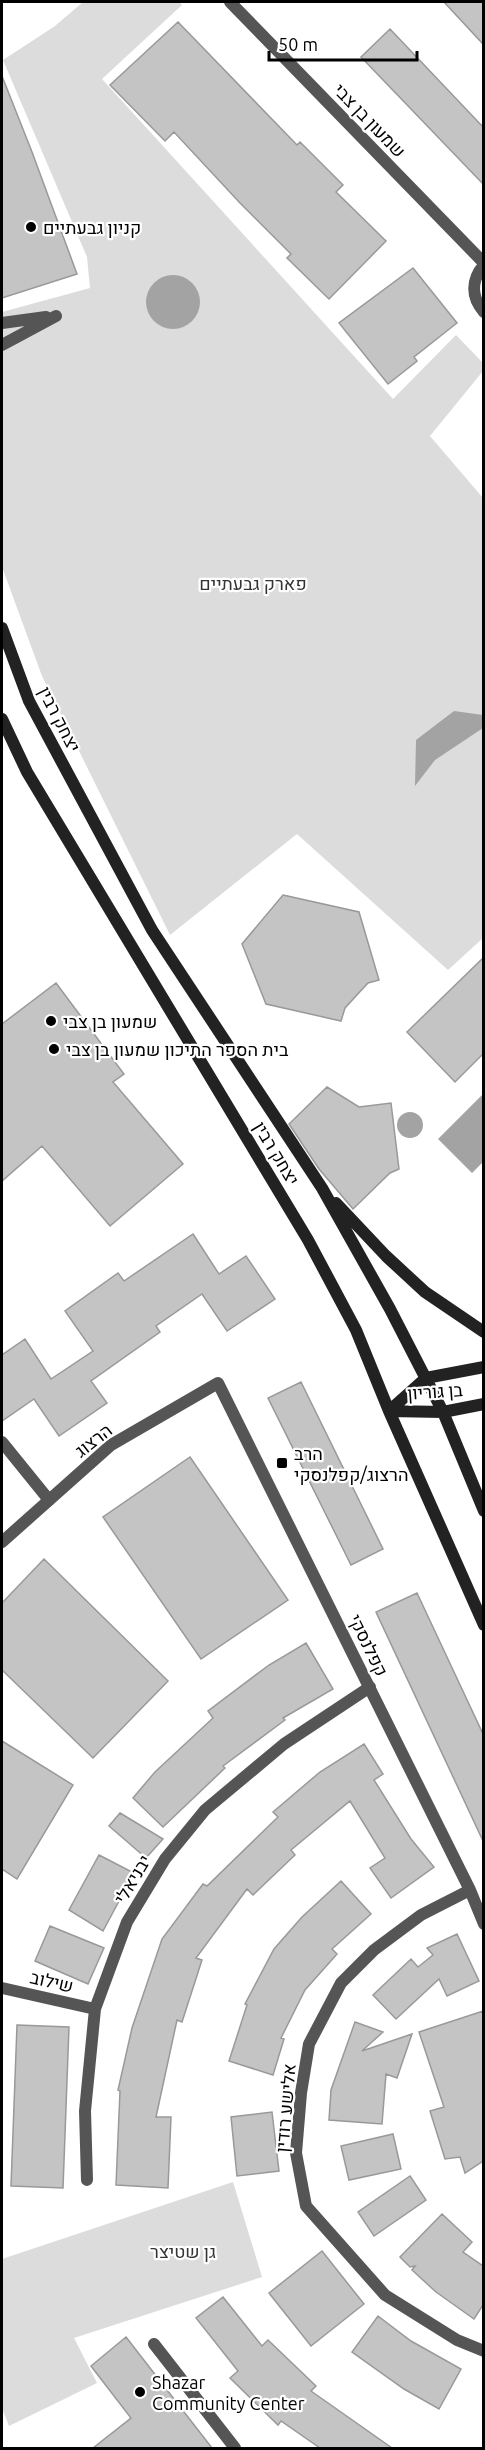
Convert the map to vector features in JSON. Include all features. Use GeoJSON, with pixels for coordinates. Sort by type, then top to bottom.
{"type":"FeatureCollection","features":[{"type":"Feature","properties":{"kind":"main road","name":"יצחק רבין"},"geometry":{"type":"LineString","coordinates":[[2,628],[29,701],[152,930],[322,1188],[426,1378],[443,1412],[483,1511]]}},
{"type":"Feature","properties":{"kind":"main road","name":"יצחק רבין"},"geometry":{"type":"LineString","coordinates":[[2,719],[33,782],[309,1240],[356,1330],[483,1625]]}},
{"type":"Feature","properties":{"kind":"main road"},"geometry":{"type":"LineString","coordinates":[[322,1188],[386,1256],[425,1292],[483,1332]]}},
{"type":"Feature","properties":{"kind":"main road","name":"בן גוריון"},"geometry":{"type":"LineString","coordinates":[[389,1411],[426,1378],[483,1367]]}},
{"type":"Feature","properties":{"kind":"main road","name":"בן גוריון"},"geometry":{"type":"LineString","coordinates":[[389,1411],[443,1412],[483,1404]]}},
{"type":"Feature","properties":{"kind":"street","name":"שמעון בן צבי"},"geometry":{"type":"LineString","coordinates":[[230,2],[483,264]]}},
{"type":"Feature","properties":{"kind":"street"},"geometry":{"type":"LineString","coordinates":[[483,264],[478,272],[474,292],[476,302],[483,312]]}},
{"type":"Feature","properties":{"kind":"street"},"geometry":{"type":"LineString","coordinates":[[2,323],[56,316],[2,345]]}},
{"type":"Feature","properties":{"kind":"street","name":"הרצוג"},"geometry":{"type":"LineString","coordinates":[[2,1542],[111,1445],[218,1383]]}},
{"type":"Feature","properties":{"kind":"street","name":"קפלנסקי"},"geometry":{"type":"LineString","coordinates":[[218,1383],[470,1890],[483,1924]]}},
{"type":"Feature","properties":{"kind":"street"},"geometry":{"type":"LineString","coordinates":[[2,1442],[49,1500]]}},
{"type":"Feature","properties":{"kind":"street","name":"יבניאלי"},"geometry":{"type":"LineString","coordinates":[[87,2180],[85,2111],[95,2009],[127,1922],[165,1859],[205,1810],[284,1744],[370,1687]]}},
{"type":"Feature","properties":{"kind":"street","name":"אלישע רודין"},"geometry":{"type":"LineString","coordinates":[[470,1890],[421,1915],[374,1950],[341,1983],[309,2044],[301,2093],[296,2153],[306,2206],[385,2295],[457,2340],[483,2351]]}},
{"type":"Feature","properties":{"kind":"street","name":"שילוב"},"geometry":{"type":"LineString","coordinates":[[2,1988],[95,2009]]}},
{"type":"Feature","properties":{"kind":"street"},"geometry":{"type":"LineString","coordinates":[[154,2344],[236,2448]]}},
{"type":"Feature","properties":{"kind":"green space","name":"פארק גבעתיים"},"geometry":{"type":"Polygon","coordinates":[[[83,2],[179,2],[182,5],[102,79],[393,399],[456,335],[483,363],[483,371],[430,436],[483,498],[483,938],[448,970],[297,834],[170,935],[42,676],[2,567],[2,312],[90,288],[87,257],[3,60],[55,26],[83,2]]]}},
{"type":"Feature","properties":{"kind":"green space","name":"גן שטיצר"},"geometry":{"type":"Polygon","coordinates":[[[233,2182],[262,2277],[74,2338],[97,2383],[9,2426],[2,2408],[2,2259],[233,2182]]]}},
{"type":"Feature","properties":{"kind":"shaded area"},"geometry":{"type":"Polygon","coordinates":[[[173,275],[183,277],[192,283],[198,292],[200,302],[198,312],[192,321],[183,327],[173,329],[163,327],[154,321],[148,312],[146,302],[148,292],[154,283],[163,277],[173,275]]]}},
{"type":"Feature","properties":{"kind":"shaded area"},"geometry":{"type":"Polygon","coordinates":[[[454,711],[483,715],[483,728],[435,760],[415,786],[416,740],[454,711]]]}},
{"type":"Feature","properties":{"kind":"shaded area"},"geometry":{"type":"Polygon","coordinates":[[[483,1094],[483,1162],[472,1173],[438,1139],[483,1094]]]}},
{"type":"Feature","properties":{"kind":"shaded area"},"geometry":{"type":"Polygon","coordinates":[[[410,1112],[419,1116],[423,1125],[419,1134],[410,1138],[401,1134],[397,1125],[401,1116],[410,1112]]]}},
{"type":"Feature","properties":{"kind":"building"},"geometry":{"type":"Polygon","coordinates":[[[444,2],[483,2],[483,44],[444,2]]]}},
{"type":"Feature","properties":{"kind":"building"},"geometry":{"type":"Polygon","coordinates":[[[178,22],[297,145],[300,142],[343,185],[336,192],[386,241],[329,299],[287,258],[291,254],[174,132],[165,141],[110,85],[178,22]]]}},
{"type":"Feature","properties":{"kind":"building"},"geometry":{"type":"Polygon","coordinates":[[[390,29],[483,127],[483,184],[361,57],[390,29]]]}},
{"type":"Feature","properties":{"kind":"building","name":"קניון גבעתיים"},"geometry":{"type":"Polygon","coordinates":[[[2,76],[77,274],[2,298],[2,76]]]}},
{"type":"Feature","properties":{"kind":"building"},"geometry":{"type":"Polygon","coordinates":[[[413,268],[457,323],[414,357],[417,361],[388,384],[339,323],[413,268]]]}},
{"type":"Feature","properties":{"kind":"building"},"geometry":{"type":"Polygon","coordinates":[[[283,895],[359,912],[379,980],[368,983],[345,1008],[341,1021],[266,1004],[242,944],[283,895]]]}},
{"type":"Feature","properties":{"kind":"building"},"geometry":{"type":"Polygon","coordinates":[[[483,958],[483,1054],[455,1082],[407,1032],[483,958]]]}},
{"type":"Feature","properties":{"kind":"building","name":"שמעון בן צבי"},"geometry":{"type":"Polygon","coordinates":[[[56,983],[124,1074],[113,1082],[183,1164],[110,1226],[42,1146],[2,1181],[2,1024],[56,983]]]}},
{"type":"Feature","properties":{"kind":"building"},"geometry":{"type":"Polygon","coordinates":[[[327,1087],[359,1107],[391,1103],[399,1169],[390,1173],[353,1209],[319,1169],[289,1124],[327,1087]]]}},
{"type":"Feature","properties":{"kind":"building"},"geometry":{"type":"Polygon","coordinates":[[[193,1234],[219,1274],[246,1256],[275,1299],[227,1331],[202,1294],[156,1326],[160,1332],[91,1381],[107,1403],[59,1436],[34,1399],[2,1421],[2,1355],[25,1339],[51,1379],[93,1351],[65,1311],[118,1273],[124,1281],[193,1234]]]}},
{"type":"Feature","properties":{"kind":"building"},"geometry":{"type":"Polygon","coordinates":[[[301,1382],[383,1549],[351,1565],[268,1398],[301,1382]]]}},
{"type":"Feature","properties":{"kind":"building"},"geometry":{"type":"Polygon","coordinates":[[[190,1457],[288,1600],[201,1659],[103,1517],[190,1457]]]}},
{"type":"Feature","properties":{"kind":"building"},"geometry":{"type":"Polygon","coordinates":[[[44,1559],[168,1681],[93,1758],[2,1670],[2,1603],[44,1559]]]}},
{"type":"Feature","properties":{"kind":"building"},"geometry":{"type":"Polygon","coordinates":[[[417,1593],[483,1734],[483,1841],[376,1612],[417,1593]]]}},
{"type":"Feature","properties":{"kind":"building"},"geometry":{"type":"Polygon","coordinates":[[[306,1643],[333,1689],[283,1718],[285,1720],[223,1766],[225,1768],[163,1827],[133,1798],[155,1772],[213,1718],[208,1711],[269,1665],[306,1643]]]}},
{"type":"Feature","properties":{"kind":"building"},"geometry":{"type":"Polygon","coordinates":[[[2,1741],[73,1785],[17,1879],[2,1869],[2,1741]]]}},
{"type":"Feature","properties":{"kind":"building"},"geometry":{"type":"Polygon","coordinates":[[[364,1744],[383,1774],[374,1780],[411,1839],[434,1867],[391,1898],[370,1868],[385,1858],[350,1801],[291,1850],[295,1855],[253,1895],[247,1889],[196,1958],[202,1960],[182,2022],[177,2020],[156,2117],[171,2117],[168,2188],[116,2185],[120,2091],[118,2090],[132,2028],[162,1939],[203,1884],[207,1886],[278,1817],[273,1812],[320,1772],[364,1744]]]}},
{"type":"Feature","properties":{"kind":"building"},"geometry":{"type":"Polygon","coordinates":[[[120,1813],[163,1839],[146,1858],[109,1826],[120,1813]]]}},
{"type":"Feature","properties":{"kind":"building"},"geometry":{"type":"Polygon","coordinates":[[[99,1855],[134,1873],[103,1931],[69,1910],[99,1855]]]}},
{"type":"Feature","properties":{"kind":"building"},"geometry":{"type":"Polygon","coordinates":[[[341,1881],[371,1914],[332,1949],[337,1954],[305,1990],[281,2038],[284,2039],[273,2075],[229,2061],[247,2005],[245,2004],[274,1949],[302,1917],[341,1881]]]}},
{"type":"Feature","properties":{"kind":"building"},"geometry":{"type":"Polygon","coordinates":[[[50,1926],[104,1948],[88,1984],[35,1961],[50,1926]]]}},
{"type":"Feature","properties":{"kind":"building"},"geometry":{"type":"Polygon","coordinates":[[[457,1934],[479,1981],[447,1996],[439,1979],[396,2019],[373,1995],[411,1959],[418,1967],[433,1955],[427,1948],[457,1934]]]}},
{"type":"Feature","properties":{"kind":"building"},"geometry":{"type":"Polygon","coordinates":[[[483,2011],[483,2161],[465,2173],[460,2157],[445,2159],[430,2111],[444,2107],[419,2032],[483,2011]]]}},
{"type":"Feature","properties":{"kind":"building"},"geometry":{"type":"Polygon","coordinates":[[[355,2022],[383,2032],[362,2051],[412,2034],[397,2078],[386,2074],[382,2124],[329,2120],[331,2090],[355,2022]]]}},
{"type":"Feature","properties":{"kind":"building"},"geometry":{"type":"Polygon","coordinates":[[[17,2025],[69,2027],[63,2188],[11,2186],[17,2025]]]}},
{"type":"Feature","properties":{"kind":"building"},"geometry":{"type":"Polygon","coordinates":[[[272,2112],[279,2171],[237,2176],[231,2117],[272,2112]]]}},
{"type":"Feature","properties":{"kind":"building"},"geometry":{"type":"Polygon","coordinates":[[[393,2134],[401,2169],[349,2180],[341,2146],[393,2134]]]}},
{"type":"Feature","properties":{"kind":"building"},"geometry":{"type":"Polygon","coordinates":[[[410,2176],[426,2200],[374,2236],[358,2212],[410,2176]]]}},
{"type":"Feature","properties":{"kind":"building"},"geometry":{"type":"Polygon","coordinates":[[[442,2214],[472,2242],[463,2252],[483,2266],[483,2305],[474,2319],[436,2292],[412,2270],[415,2266],[410,2267],[400,2257],[442,2214]]]}},
{"type":"Feature","properties":{"kind":"building"},"geometry":{"type":"Polygon","coordinates":[[[322,2251],[364,2304],[311,2346],[269,2293],[322,2251]]]}},
{"type":"Feature","properties":{"kind":"building"},"geometry":{"type":"Polygon","coordinates":[[[223,2297],[262,2346],[268,2340],[316,2386],[311,2391],[392,2448],[320,2448],[281,2421],[278,2425],[230,2378],[238,2371],[196,2318],[223,2297]]]}},
{"type":"Feature","properties":{"kind":"building"},"geometry":{"type":"Polygon","coordinates":[[[378,2316],[411,2341],[461,2369],[439,2409],[404,2389],[352,2352],[378,2316]]]}},
{"type":"Feature","properties":{"kind":"building","name":"Shazar Community Center"},"geometry":{"type":"Polygon","coordinates":[[[126,2337],[212,2448],[93,2448],[131,2418],[91,2366],[126,2337]]]}},
{"type":"Feature","properties":{"kind":"place","name":"קניון גבעתיים"},"geometry":{"type":"Point","coordinates":[31,227]}},
{"type":"Feature","properties":{"kind":"place","name":"שמעון בן צבי"},"geometry":{"type":"Point","coordinates":[51,1021]}},
{"type":"Feature","properties":{"kind":"place","name":"בית הספר התיכון שמעון בן צבי"},"geometry":{"type":"Point","coordinates":[54,1049]}},
{"type":"Feature","properties":{"kind":"place","name":"הרב הרצוג/קפלנסקי"},"geometry":{"type":"Point","coordinates":[282,1463]}},
{"type":"Feature","properties":{"kind":"place","name":"Shazar Community Center"},"geometry":{"type":"Point","coordinates":[140,2392]}}]}
